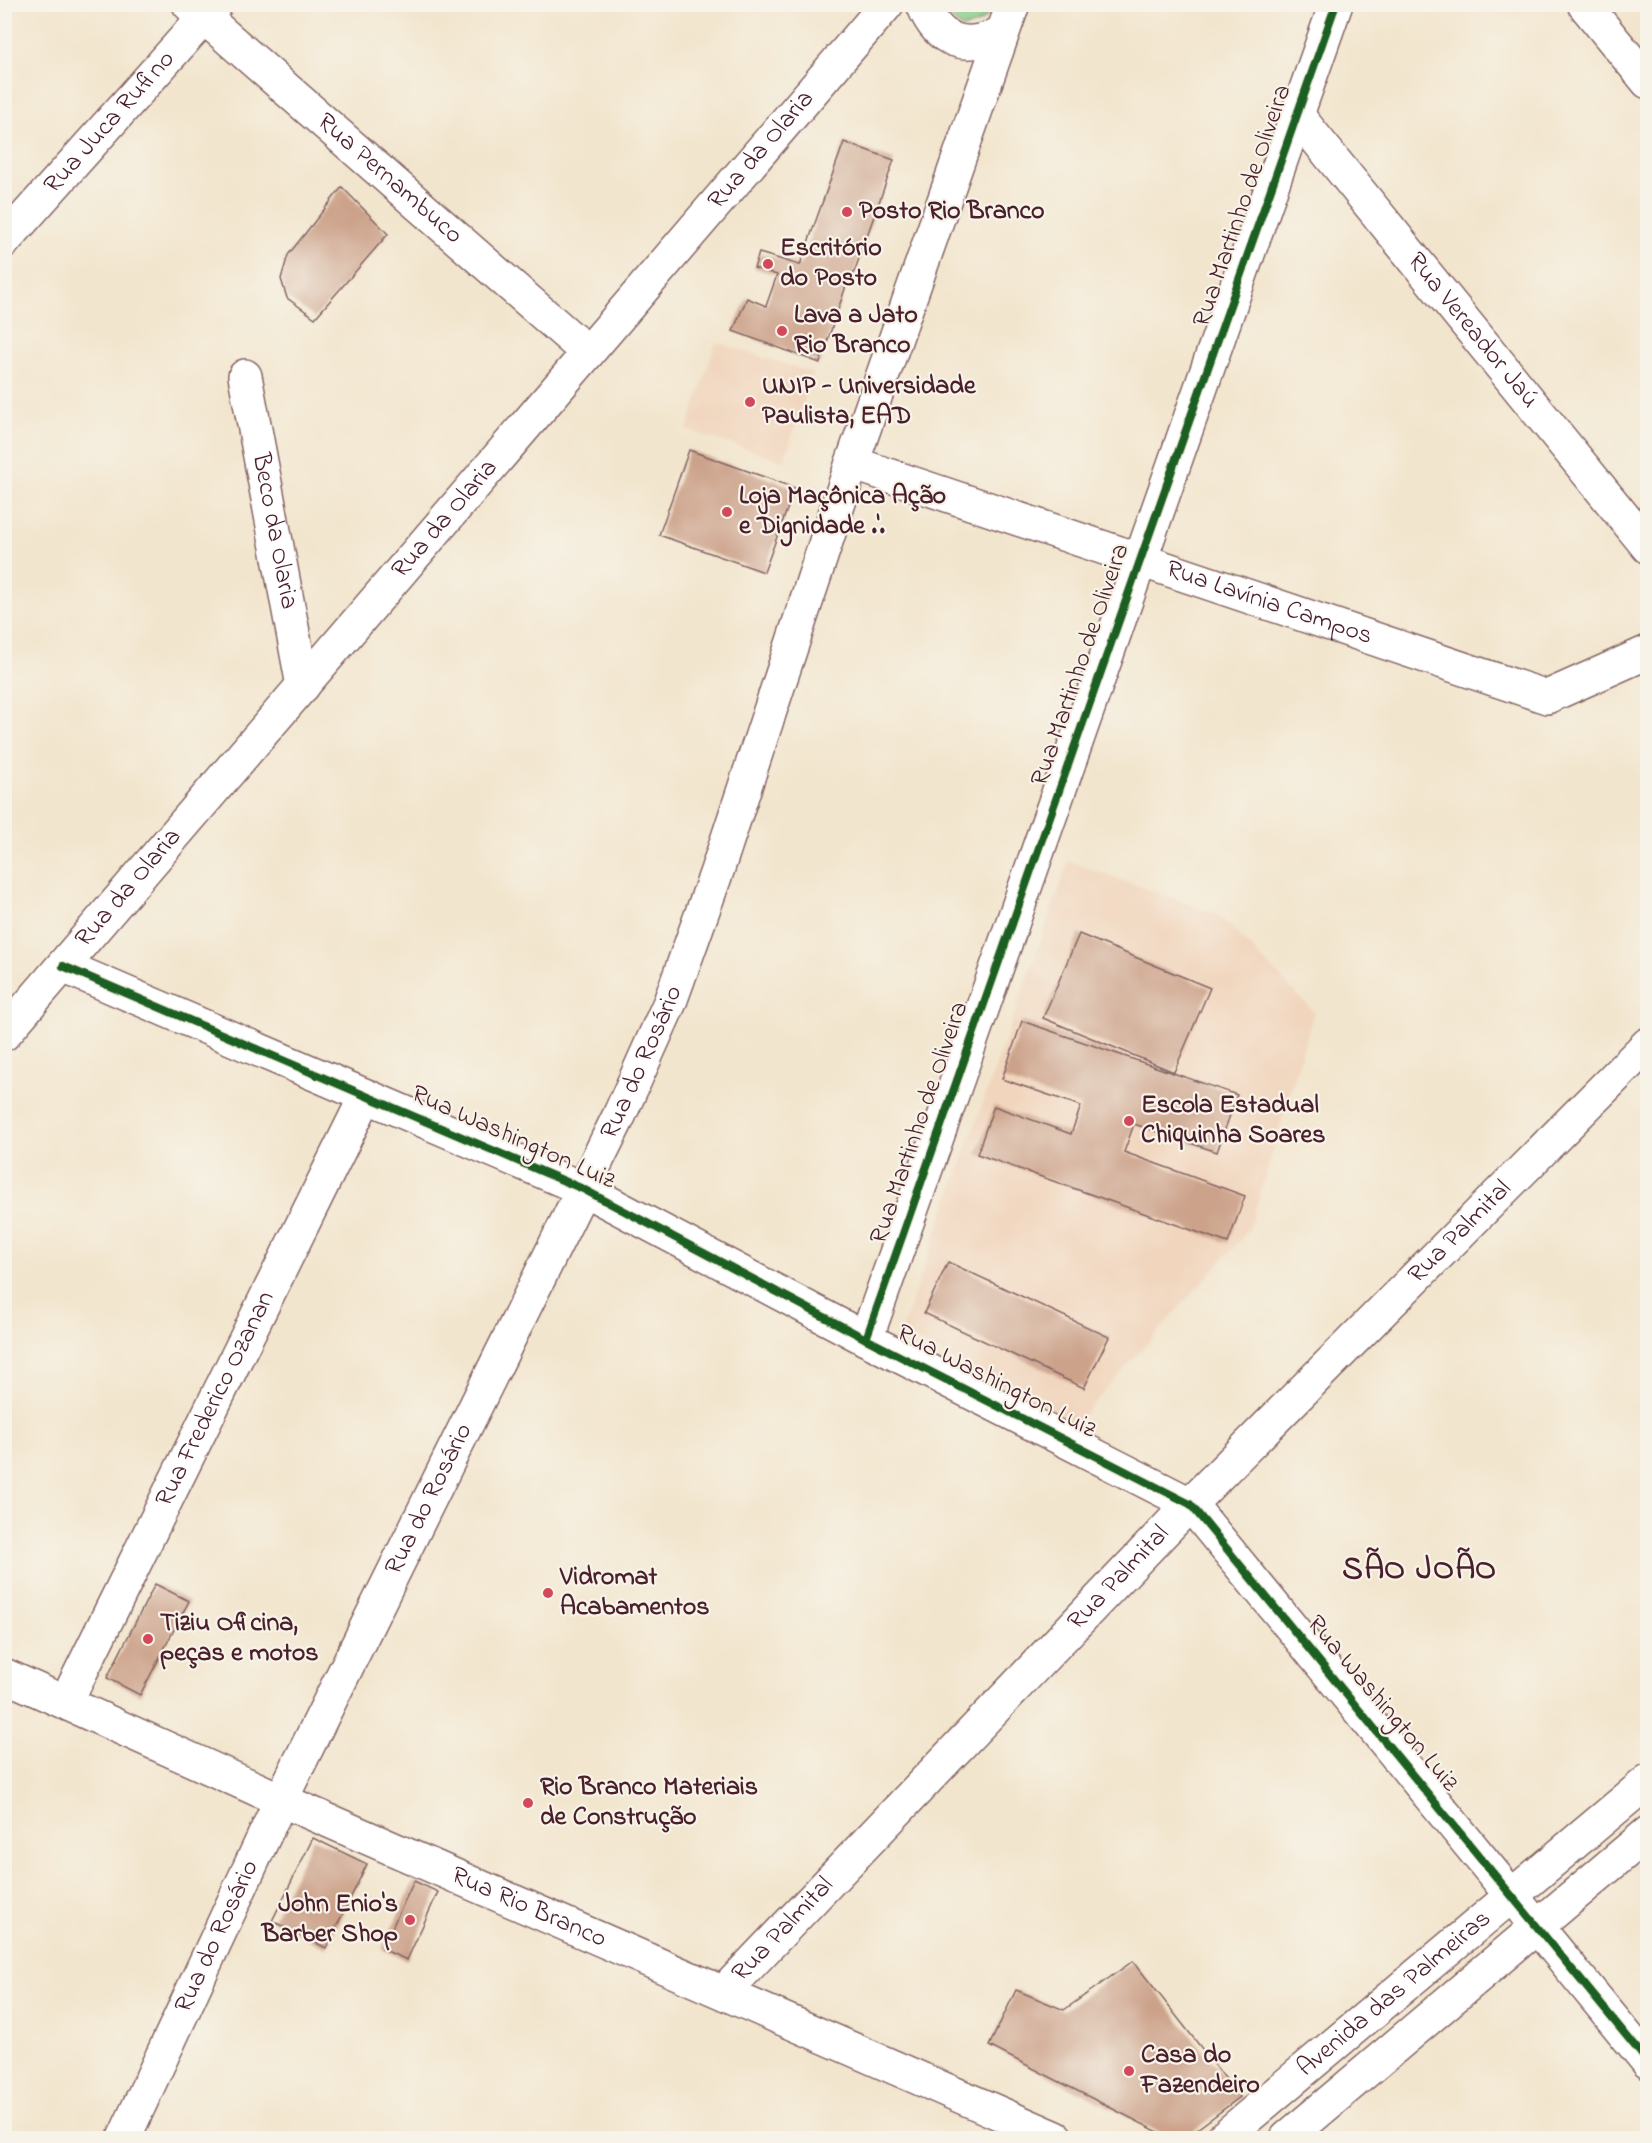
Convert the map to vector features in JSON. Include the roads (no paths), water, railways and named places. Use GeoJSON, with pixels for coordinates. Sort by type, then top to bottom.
{"type":"FeatureCollection","features":[{"type":"Feature","properties":{"kind":"street","name":"Rua da Olaria"},"geometry":{"type":"LineString","coordinates":[[4,1034],[887,4]]}},
{"type":"Feature","properties":{"kind":"street"},"geometry":{"type":"LineString","coordinates":[[923,4],[927,14],[942,32],[959,44],[981,44],[1007,19]]}},
{"type":"Feature","properties":{"kind":"street","name":"Rua Martinho de Oliveira"},"geometry":{"type":"LineString","coordinates":[[866,1339],[1336,4]]}},
{"type":"Feature","properties":{"kind":"street"},"geometry":{"type":"LineString","coordinates":[[1584,4],[1647,82]]}},
{"type":"Feature","properties":{"kind":"street","name":"Rua Pernambuco"},"geometry":{"type":"LineString","coordinates":[[203,9],[588,353]]}},
{"type":"Feature","properties":{"kind":"street","name":"Rua Juca Rufino"},"geometry":{"type":"LineString","coordinates":[[4,241],[203,9]]}},
{"type":"Feature","properties":{"kind":"street","name":"Rua do Rosário"},"geometry":{"type":"LineString","coordinates":[[124,2139],[281,1800],[583,1189],[670,1002],[717,872],[852,463],[1007,19]]}},
{"type":"Feature","properties":{"kind":"street","name":"Rua Vereador Jaú"},"geometry":{"type":"LineString","coordinates":[[1297,115],[1647,547]]}},
{"type":"Feature","properties":{"kind":"street","name":"Beco da Olaria"},"geometry":{"type":"LineString","coordinates":[[245,376],[303,686]]}},
{"type":"Feature","properties":{"kind":"street","name":"Rua Lavínia Campos"},"geometry":{"type":"LineString","coordinates":[[852,463],[1547,698],[1647,652]]}},
{"type":"Feature","properties":{"kind":"street","name":"Rua Washington Luiz"},"geometry":{"type":"LineString","coordinates":[[63,966],[583,1189],[866,1339],[1190,1504],[1512,1894],[1647,2062]]}},
{"type":"Feature","properties":{"kind":"street","name":"Rua Palmital"},"geometry":{"type":"LineString","coordinates":[[724,1992],[1190,1504],[1647,1044]]}},
{"type":"Feature","properties":{"kind":"street","name":"Rua Frederico Ozanan"},"geometry":{"type":"LineString","coordinates":[[66,1702],[366,1096]]}},
{"type":"Feature","properties":{"kind":"street","name":"Rua Rio Branco"},"geometry":{"type":"LineString","coordinates":[[4,1675],[281,1800],[1056,2139]]}},
{"type":"Feature","properties":{"kind":"street","name":"Avenida das Palmeiras"},"geometry":{"type":"LineString","coordinates":[[1223,2139],[1647,1781]]}},
{"type":"Feature","properties":{"kind":"street","name":"Avenida das Palmeiras"},"geometry":{"type":"LineString","coordinates":[[1287,2139],[1647,1833]]}},
{"type":"Feature","properties":{"kind":"place","name":"Posto Rio Branco"},"geometry":{"type":"Point","coordinates":[847,212]}},
{"type":"Feature","properties":{"kind":"place","name":"Escritório do Posto"},"geometry":{"type":"Point","coordinates":[768,264]}},
{"type":"Feature","properties":{"kind":"place","name":"Lava a Jato Rio Branco"},"geometry":{"type":"Point","coordinates":[782,331]}},
{"type":"Feature","properties":{"kind":"place","name":"UNIP - Universidade Paulista, EAD"},"geometry":{"type":"Point","coordinates":[750,402]}},
{"type":"Feature","properties":{"kind":"place","name":"Loja Maçônica Ação e Dignidade .'."},"geometry":{"type":"Point","coordinates":[727,512]}},
{"type":"Feature","properties":{"kind":"place","name":"Escola Estadual Chiquinha Soares"},"geometry":{"type":"Point","coordinates":[1129,1121]}},
{"type":"Feature","properties":{"kind":"place","name":"Vidromat Acabamentos"},"geometry":{"type":"Point","coordinates":[548,1593]}},
{"type":"Feature","properties":{"kind":"place","name":"Tiziu Oficina, peças e motos"},"geometry":{"type":"Point","coordinates":[148,1639]}},
{"type":"Feature","properties":{"kind":"place","name":"Rio Branco Materiais de Construção"},"geometry":{"type":"Point","coordinates":[528,1803]}},
{"type":"Feature","properties":{"kind":"place","name":"John Enio's Barber Shop"},"geometry":{"type":"Point","coordinates":[410,1920]}},
{"type":"Feature","properties":{"kind":"place","name":"Casa do Fazendeiro"},"geometry":{"type":"Point","coordinates":[1129,2071]}},
{"type":"Feature","properties":{"kind":"district","name":"SÃO JOÃO"},"geometry":{"type":"Point","coordinates":[1420,1570]}}]}
